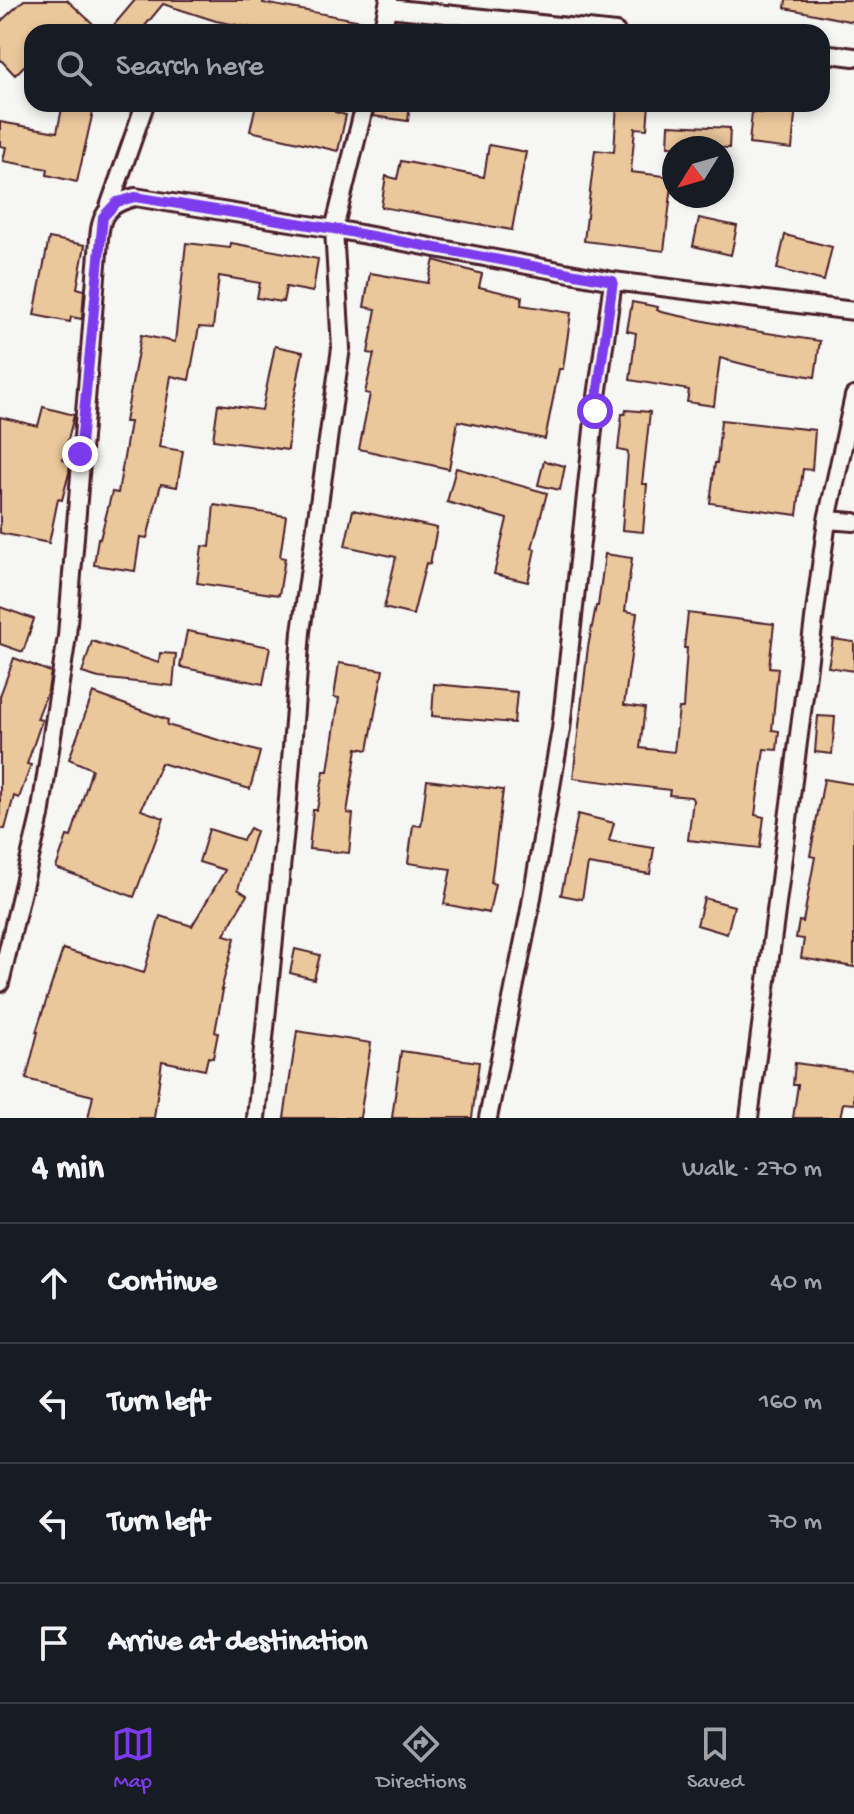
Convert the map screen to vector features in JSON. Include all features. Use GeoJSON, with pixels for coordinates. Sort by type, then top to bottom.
{"type":"FeatureCollection","features":[{"type":"Feature","properties":{"kind":"street"},"geometry":{"type":"LineString","coordinates":[[384,24],[389,4],[551,24]]}},
{"type":"Feature","properties":{"kind":"street"},"geometry":{"type":"LineString","coordinates":[[830,54],[854,57]]}},
{"type":"Feature","properties":{"kind":"street"},"geometry":{"type":"LineString","coordinates":[[0,983],[40,816],[67,636],[103,217],[142,112]]}},
{"type":"Feature","properties":{"kind":"street"},"geometry":{"type":"LineString","coordinates":[[256,1118],[288,799],[301,632],[341,348],[334,229],[363,112]]}},
{"type":"Feature","properties":{"kind":"street"},"geometry":{"type":"LineString","coordinates":[[109,207],[135,197],[334,229],[613,281],[854,311]]}},
{"type":"Feature","properties":{"kind":"street"},"geometry":{"type":"LineString","coordinates":[[488,1118],[529,915],[561,729],[595,411],[613,281]]}},
{"type":"Feature","properties":{"kind":"street"},"geometry":{"type":"LineString","coordinates":[[749,1118],[827,520],[854,396]]}},
{"type":"Feature","properties":{"kind":"street"},"geometry":{"type":"LineString","coordinates":[[827,520],[854,522]]}},
{"type":"Feature","properties":{"kind":"building"},"geometry":{"type":"Polygon","coordinates":[[[24,0],[67,0],[93,24],[24,24],[24,66],[15,75],[0,59],[0,22],[24,0]]]}},
{"type":"Feature","properties":{"kind":"building"},"geometry":{"type":"Polygon","coordinates":[[[135,0],[264,0],[263,3],[373,23],[232,24],[163,4],[147,24],[115,24],[135,0]]]}},
{"type":"Feature","properties":{"kind":"building"},"geometry":{"type":"Polygon","coordinates":[[[786,0],[854,0],[854,22],[785,8],[786,0]]]}},
{"type":"Feature","properties":{"kind":"building"},"geometry":{"type":"Polygon","coordinates":[[[61,112],[93,112],[77,182],[47,175],[48,169],[3,161],[6,147],[0,146],[0,122],[57,132],[61,112]]]}},
{"type":"Feature","properties":{"kind":"building"},"geometry":{"type":"Polygon","coordinates":[[[254,112],[335,112],[346,115],[338,151],[250,131],[254,112]]]}},
{"type":"Feature","properties":{"kind":"building"},"geometry":{"type":"Polygon","coordinates":[[[374,112],[409,112],[408,121],[373,116],[374,112]]]}},
{"type":"Feature","properties":{"kind":"building"},"geometry":{"type":"Polygon","coordinates":[[[616,112],[648,112],[647,129],[635,128],[631,172],[662,176],[662,208],[669,208],[664,251],[584,241],[595,150],[614,152],[616,112]]]}},
{"type":"Feature","properties":{"kind":"building"},"geometry":{"type":"Polygon","coordinates":[[[752,112],[795,112],[792,149],[749,144],[752,112]]]}},
{"type":"Feature","properties":{"kind":"building"},"geometry":{"type":"Polygon","coordinates":[[[669,125],[730,128],[730,136],[668,136],[669,125]]]}},
{"type":"Feature","properties":{"kind":"building"},"geometry":{"type":"Polygon","coordinates":[[[489,145],[526,152],[512,230],[381,207],[386,176],[397,179],[401,161],[484,177],[489,145]]]}},
{"type":"Feature","properties":{"kind":"building"},"geometry":{"type":"Polygon","coordinates":[[[699,218],[737,226],[731,255],[693,246],[699,218]]]}},
{"type":"Feature","properties":{"kind":"building"},"geometry":{"type":"Polygon","coordinates":[[[785,235],[832,247],[824,281],[777,269],[785,235]]]}},
{"type":"Feature","properties":{"kind":"building"},"geometry":{"type":"Polygon","coordinates":[[[49,238],[85,245],[77,288],[84,290],[82,319],[71,317],[70,322],[34,315],[49,238]]]}},
{"type":"Feature","properties":{"kind":"building"},"geometry":{"type":"Polygon","coordinates":[[[186,243],[230,248],[231,243],[318,259],[313,292],[286,287],[283,302],[257,298],[260,283],[219,276],[213,328],[199,327],[189,380],[171,376],[159,447],[183,451],[177,487],[161,484],[147,538],[140,537],[135,571],[94,565],[98,538],[112,492],[118,493],[130,422],[125,422],[141,335],[175,342],[186,243]]]}},
{"type":"Feature","properties":{"kind":"building"},"geometry":{"type":"Polygon","coordinates":[[[434,260],[482,274],[479,287],[522,297],[521,305],[571,313],[563,369],[559,369],[545,439],[458,421],[449,469],[359,449],[370,394],[365,393],[374,354],[368,353],[376,309],[364,307],[370,273],[428,283],[434,260]]]}},
{"type":"Feature","properties":{"kind":"building"},"geometry":{"type":"Polygon","coordinates":[[[632,302],[658,307],[657,310],[661,312],[820,341],[815,377],[720,358],[714,406],[687,402],[689,390],[630,380],[636,333],[627,331],[632,302]]]}},
{"type":"Feature","properties":{"kind":"building"},"geometry":{"type":"Polygon","coordinates":[[[275,346],[303,352],[288,450],[213,440],[218,404],[262,410],[275,346]]]}},
{"type":"Feature","properties":{"kind":"building"},"geometry":{"type":"Polygon","coordinates":[[[43,407],[74,415],[63,460],[70,462],[69,473],[62,500],[58,499],[49,543],[0,533],[0,417],[38,426],[43,407]]]}},
{"type":"Feature","properties":{"kind":"building"},"geometry":{"type":"Polygon","coordinates":[[[626,410],[650,412],[642,484],[647,484],[643,532],[622,530],[628,452],[618,450],[622,414],[626,410]]]}},
{"type":"Feature","properties":{"kind":"building"},"geometry":{"type":"Polygon","coordinates":[[[721,420],[815,430],[812,470],[803,469],[797,515],[710,503],[721,420]]]}},
{"type":"Feature","properties":{"kind":"building"},"geometry":{"type":"Polygon","coordinates":[[[544,461],[565,466],[560,490],[538,485],[544,461]]]}},
{"type":"Feature","properties":{"kind":"building"},"geometry":{"type":"Polygon","coordinates":[[[456,468],[547,493],[532,548],[535,549],[528,582],[494,574],[507,519],[447,502],[456,468]]]}},
{"type":"Feature","properties":{"kind":"building"},"geometry":{"type":"Polygon","coordinates":[[[214,505],[286,516],[280,557],[285,558],[279,595],[197,583],[202,546],[210,547],[214,505]]]}},
{"type":"Feature","properties":{"kind":"building"},"geometry":{"type":"Polygon","coordinates":[[[353,510],[437,528],[430,564],[426,563],[413,615],[384,608],[396,557],[345,546],[353,510]]]}},
{"type":"Feature","properties":{"kind":"building"},"geometry":{"type":"Polygon","coordinates":[[[605,554],[632,558],[625,611],[637,613],[624,705],[645,708],[640,748],[674,752],[679,708],[683,708],[688,613],[774,624],[769,667],[778,668],[772,730],[779,731],[777,750],[764,749],[755,815],[764,817],[760,848],[688,840],[691,797],[669,795],[670,790],[573,778],[588,647],[598,606],[605,554]]]}},
{"type":"Feature","properties":{"kind":"building"},"geometry":{"type":"Polygon","coordinates":[[[0,607],[34,619],[23,652],[0,644],[0,607]]]}},
{"type":"Feature","properties":{"kind":"building"},"geometry":{"type":"Polygon","coordinates":[[[187,631],[270,647],[263,684],[180,667],[187,631]]]}},
{"type":"Feature","properties":{"kind":"building"},"geometry":{"type":"Polygon","coordinates":[[[833,639],[854,642],[854,671],[828,667],[833,639]]]}},
{"type":"Feature","properties":{"kind":"building"},"geometry":{"type":"Polygon","coordinates":[[[92,641],[159,663],[160,653],[176,654],[173,686],[99,678],[82,673],[92,641]]]}},
{"type":"Feature","properties":{"kind":"building"},"geometry":{"type":"Polygon","coordinates":[[[14,658],[51,672],[37,719],[42,720],[27,764],[31,765],[19,798],[14,796],[5,829],[0,828],[0,696],[14,658]]]}},
{"type":"Feature","properties":{"kind":"building"},"geometry":{"type":"Polygon","coordinates":[[[339,663],[383,670],[368,750],[357,748],[347,813],[353,814],[349,853],[309,849],[313,810],[317,810],[324,771],[328,771],[339,698],[334,697],[339,663]]]}},
{"type":"Feature","properties":{"kind":"building"},"geometry":{"type":"Polygon","coordinates":[[[434,684],[517,692],[514,723],[432,716],[434,684]]]}},
{"type":"Feature","properties":{"kind":"building"},"geometry":{"type":"Polygon","coordinates":[[[93,693],[168,720],[167,725],[260,752],[250,789],[161,763],[141,810],[164,818],[134,897],[56,868],[67,836],[71,837],[92,769],[69,759],[93,693]]]}},
{"type":"Feature","properties":{"kind":"building"},"geometry":{"type":"Polygon","coordinates":[[[818,716],[835,717],[832,754],[815,752],[818,716]]]}},
{"type":"Feature","properties":{"kind":"building"},"geometry":{"type":"Polygon","coordinates":[[[824,779],[854,784],[854,967],[801,958],[804,939],[796,938],[799,921],[803,922],[815,857],[810,856],[824,779]]]}},
{"type":"Feature","properties":{"kind":"building"},"geometry":{"type":"Polygon","coordinates":[[[427,780],[503,790],[491,883],[495,884],[489,913],[444,904],[451,869],[408,863],[413,825],[421,826],[427,780]]]}},
{"type":"Feature","properties":{"kind":"building"},"geometry":{"type":"Polygon","coordinates":[[[578,814],[614,823],[609,841],[654,848],[650,874],[588,864],[582,899],[561,895],[578,814]]]}},
{"type":"Feature","properties":{"kind":"building"},"geometry":{"type":"Polygon","coordinates":[[[250,828],[256,831],[238,889],[247,895],[224,935],[235,938],[221,990],[213,1058],[208,1057],[205,1070],[162,1061],[154,1118],[88,1118],[93,1096],[26,1079],[36,1032],[63,949],[144,973],[160,916],[192,926],[225,870],[199,862],[209,829],[243,840],[250,828]]]}},
{"type":"Feature","properties":{"kind":"building"},"geometry":{"type":"Polygon","coordinates":[[[704,898],[734,906],[727,934],[697,925],[704,898]]]}},
{"type":"Feature","properties":{"kind":"building"},"geometry":{"type":"Polygon","coordinates":[[[295,949],[320,955],[314,979],[290,973],[295,949]]]}},
{"type":"Feature","properties":{"kind":"building"},"geometry":{"type":"Polygon","coordinates":[[[297,1031],[371,1043],[360,1118],[284,1118],[297,1031]]]}},
{"type":"Feature","properties":{"kind":"building"},"geometry":{"type":"Polygon","coordinates":[[[401,1051],[479,1062],[472,1118],[392,1118],[401,1051]]]}},
{"type":"Feature","properties":{"kind":"building"},"geometry":{"type":"Polygon","coordinates":[[[795,1063],[854,1071],[854,1104],[843,1103],[840,1118],[793,1118],[798,1085],[793,1085],[795,1063]]]}},
{"type":"Feature","properties":{"kind":"route"},"geometry":{"type":"LineString","coordinates":[[80,454],[103,217],[109,207],[117,202],[135,197],[334,229],[613,281],[595,411]]}}]}
